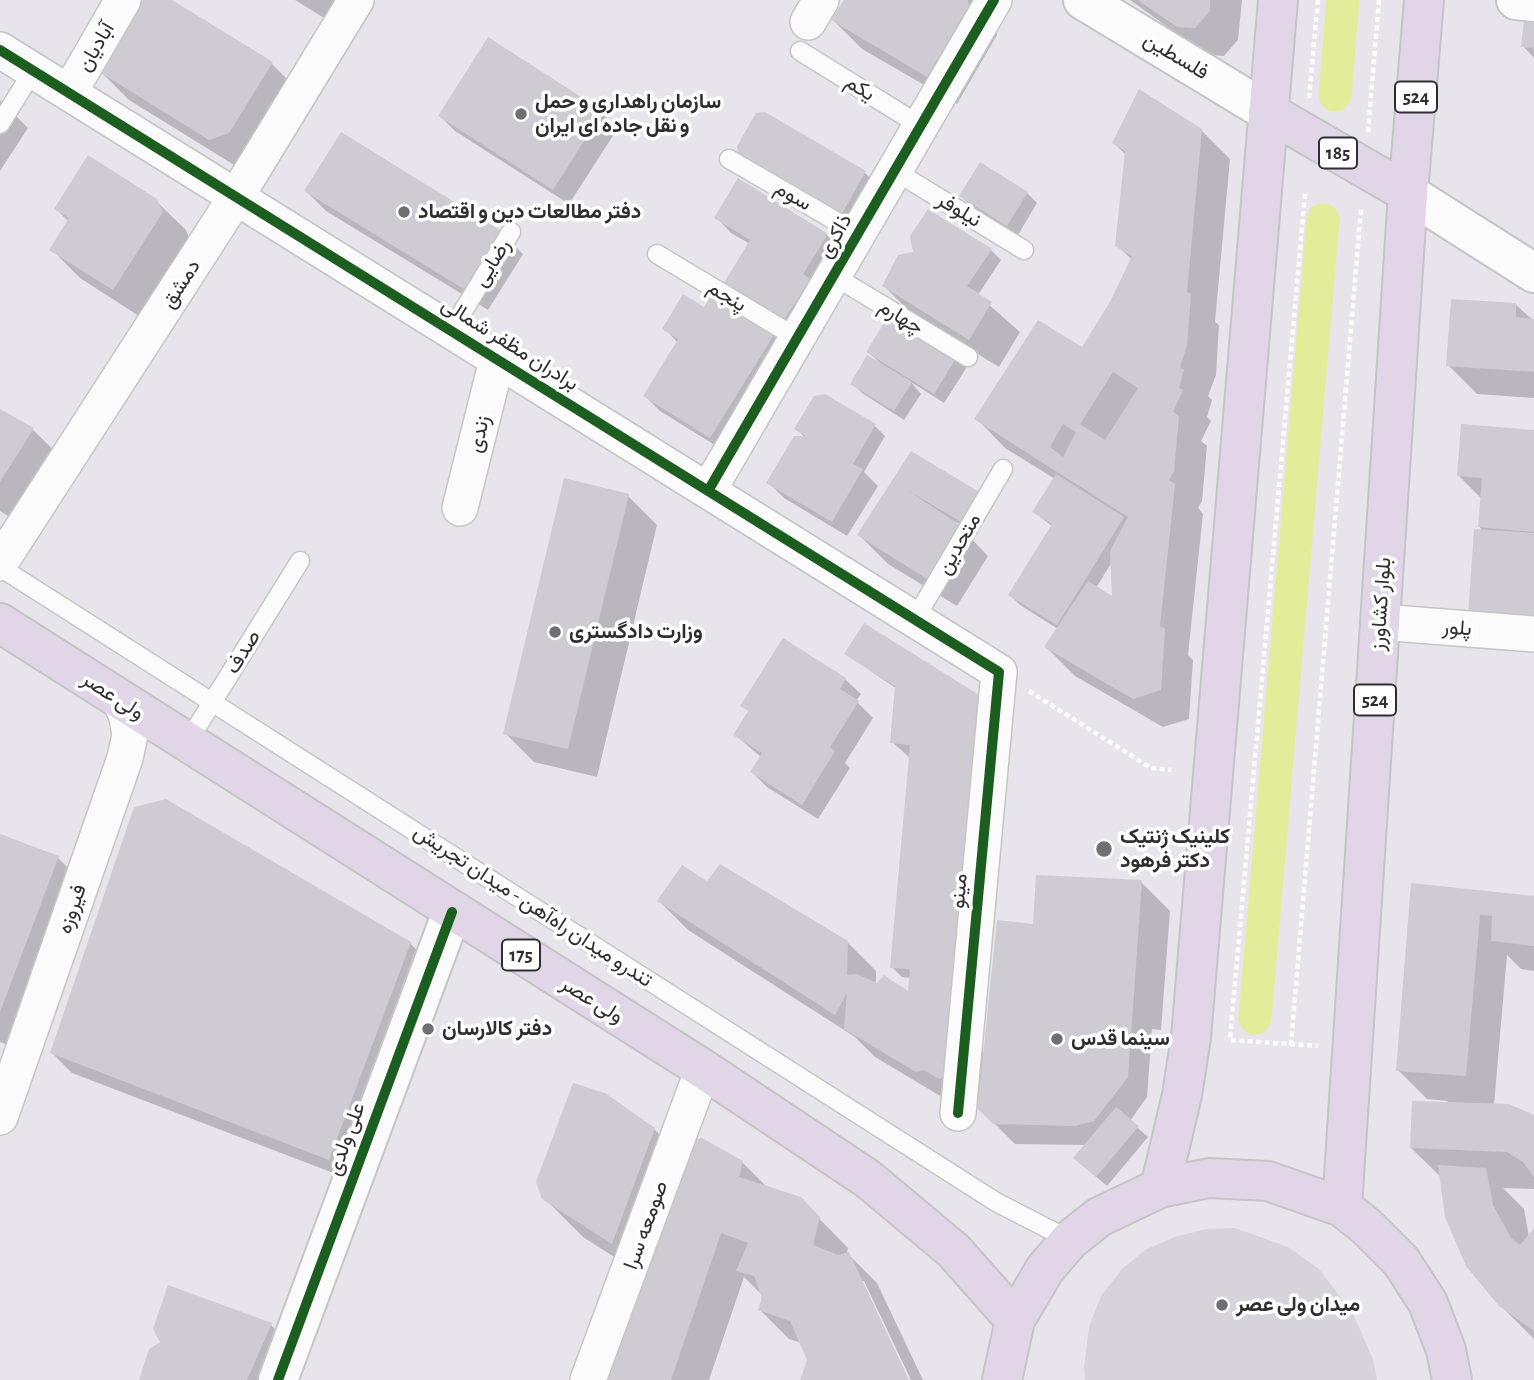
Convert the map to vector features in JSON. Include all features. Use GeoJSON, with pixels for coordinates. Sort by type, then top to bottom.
{"type":"FeatureCollection","features":[{"type":"Feature","properties":{"kind":"main road"},"geometry":{"type":"LineString","coordinates":[[1160,1188],[1182,1095],[1191,1037],[1278,0]]}},
{"type":"Feature","properties":{"kind":"main road","name":"بلوار کشاورز"},"geometry":{"type":"LineString","coordinates":[[1342,1208],[1408,194],[1424,0]]}},
{"type":"Feature","properties":{"kind":"main road","name":"185"},"geometry":{"type":"LineString","coordinates":[[1268,112],[1408,194]]}},
{"type":"Feature","properties":{"kind":"main road","name":"ولی عصر"},"geometry":{"type":"LineString","coordinates":[[0,623],[703,1069],[889,1194],[954,1251],[1016,1320]]}},
{"type":"Feature","properties":{"kind":"main road"},"geometry":{"type":"LineString","coordinates":[[1002,1380],[1016,1320],[1045,1269],[1070,1240],[1099,1217],[1160,1188],[1209,1178],[1268,1181],[1342,1208],[1401,1261],[1428,1303],[1446,1350],[1451,1380]]}},
{"type":"Feature","properties":{"kind":"street","name":"آبادیان"},"geometry":{"type":"LineString","coordinates":[[69,93],[123,0]]}},
{"type":"Feature","properties":{"kind":"street","name":"دمشق"},"geometry":{"type":"LineString","coordinates":[[0,565],[236,197],[356,0]]}},
{"type":"Feature","properties":{"kind":"street","name":"ذاکری"},"geometry":{"type":"LineString","coordinates":[[708,491],[994,0]]}},
{"type":"Feature","properties":{"kind":"street","name":"فلسطین"},"geometry":{"type":"LineString","coordinates":[[1083,0],[1268,112]]}},
{"type":"Feature","properties":{"kind":"street"},"geometry":{"type":"LineString","coordinates":[[1516,0],[1534,2]]}},
{"type":"Feature","properties":{"kind":"street","name":"برادران مظفر شمالی"},"geometry":{"type":"LineString","coordinates":[[0,50],[999,672]]}},
{"type":"Feature","properties":{"kind":"street","name":"185"},"geometry":{"type":"LineString","coordinates":[[1408,194],[1534,273]]}},
{"type":"Feature","properties":{"kind":"street","name":"زندی"},"geometry":{"type":"LineString","coordinates":[[460,509],[497,360]]}},
{"type":"Feature","properties":{"kind":"street","name":"پلور"},"geometry":{"type":"LineString","coordinates":[[1380,622],[1534,634]]}},
{"type":"Feature","properties":{"kind":"street","name":"مینو"},"geometry":{"type":"LineString","coordinates":[[958,1113],[999,672]]}},
{"type":"Feature","properties":{"kind":"street","name":"فیروزه"},"geometry":{"type":"LineString","coordinates":[[0,1118],[125,758],[130,735],[120,700]]}},
{"type":"Feature","properties":{"kind":"street","name":"علی ولدی"},"geometry":{"type":"LineString","coordinates":[[278,1380],[452,912]]}},
{"type":"Feature","properties":{"kind":"street","name":"صومعه سرا"},"geometry":{"type":"LineString","coordinates":[[588,1380],[703,1069]]}},
{"type":"Feature","properties":{"kind":"lane","name":"یکم"},"geometry":{"type":"LineString","coordinates":[[809,24],[921,126]]}},
{"type":"Feature","properties":{"kind":"lane"},"geometry":{"type":"LineString","coordinates":[[0,124],[33,71]]}},
{"type":"Feature","properties":{"kind":"lane","name":"سوم"},"geometry":{"type":"LineString","coordinates":[[729,159],[858,234]]}},
{"type":"Feature","properties":{"kind":"lane","name":"نیلوفر"},"geometry":{"type":"LineString","coordinates":[[895,171],[1024,250]]}},
{"type":"Feature","properties":{"kind":"lane","name":"رضایی"},"geometry":{"type":"LineString","coordinates":[[451,331],[511,232]]}},
{"type":"Feature","properties":{"kind":"lane","name":"پنجم"},"geometry":{"type":"LineString","coordinates":[[657,254],[797,338]]}},
{"type":"Feature","properties":{"kind":"lane","name":"چهارم"},"geometry":{"type":"LineString","coordinates":[[834,276],[968,358]]}},
{"type":"Feature","properties":{"kind":"lane","name":"متحدین"},"geometry":{"type":"LineString","coordinates":[[915,620],[1003,469]]}},
{"type":"Feature","properties":{"kind":"lane","name":"صدف"},"geometry":{"type":"LineString","coordinates":[[187,743],[300,561]]}},
{"type":"Feature","properties":{"kind":"lane","name":"تندرو میدان راه‌آهن - میدان تجریش"},"geometry":{"type":"LineString","coordinates":[[0,565],[984,1195],[1070,1240]]}},
{"type":"Feature","properties":{"kind":"path"},"geometry":{"type":"LineString","coordinates":[[1309,106],[1318,0]]}},
{"type":"Feature","properties":{"kind":"path"},"geometry":{"type":"LineString","coordinates":[[1368,132],[1379,0]]}},
{"type":"Feature","properties":{"kind":"path"},"geometry":{"type":"LineString","coordinates":[[1305,194],[1230,1040],[1323,1047]]}},
{"type":"Feature","properties":{"kind":"path"},"geometry":{"type":"LineString","coordinates":[[1291,1045],[1361,209]]}},
{"type":"Feature","properties":{"kind":"path"},"geometry":{"type":"LineString","coordinates":[[999,672],[1151,768],[1171,771]]}},
{"type":"Feature","properties":{"kind":"shaded area","name":"میدان ولی عصر"},"geometry":{"type":"Polygon","coordinates":[[[1235,1228],[1288,1247],[1319,1269],[1353,1314],[1373,1359],[1377,1380],[1085,1380],[1089,1327],[1101,1296],[1122,1269],[1145,1250],[1175,1237],[1206,1229],[1235,1228]]]}},
{"type":"Feature","properties":{"kind":"building"},"geometry":{"type":"Polygon","coordinates":[[[142,0],[172,0],[273,62],[229,133],[209,140],[98,71],[142,0]]]}},
{"type":"Feature","properties":{"kind":"building"},"geometry":{"type":"Polygon","coordinates":[[[844,0],[968,0],[969,5],[927,77],[831,20],[844,0]]]}},
{"type":"Feature","properties":{"kind":"building"},"geometry":{"type":"Polygon","coordinates":[[[1138,0],[1210,0],[1210,11],[1195,28],[1177,27],[1138,0]]]}},
{"type":"Feature","properties":{"kind":"building"},"geometry":{"type":"Polygon","coordinates":[[[1524,19],[1534,20],[1534,48],[1521,47],[1524,19]]]}},
{"type":"Feature","properties":{"kind":"building","name":"سازمان راهداری و حمل و نقل جاده ای ایران"},"geometry":{"type":"Polygon","coordinates":[[[488,37],[603,111],[553,190],[438,116],[488,37]]]}},
{"type":"Feature","properties":{"kind":"building"},"geometry":{"type":"Polygon","coordinates":[[[1139,89],[1202,129],[1187,292],[1191,294],[1187,345],[1180,367],[1184,370],[1179,388],[1183,390],[1173,412],[1179,416],[1174,472],[1169,480],[1175,484],[1160,626],[1165,629],[1161,690],[1133,699],[1044,647],[1088,581],[1112,596],[1110,551],[1128,517],[974,419],[1038,320],[1082,347],[1110,302],[1132,256],[1115,246],[1125,151],[1112,143],[1139,89]],[[1113,372],[1080,424],[1105,440],[1138,388],[1113,372]],[[1063,424],[1050,447],[1063,457],[1076,432],[1063,424]]]}},
{"type":"Feature","properties":{"kind":"building"},"geometry":{"type":"Polygon","coordinates":[[[765,112],[866,171],[840,217],[739,158],[737,146],[756,113],[765,112]]]}},
{"type":"Feature","properties":{"kind":"building","name":"دفتر مطالعات دین و اقتصاد"},"geometry":{"type":"Polygon","coordinates":[[[341,132],[503,232],[467,291],[304,191],[341,132]]]}},
{"type":"Feature","properties":{"kind":"building"},"geometry":{"type":"Polygon","coordinates":[[[88,155],[157,199],[163,212],[113,290],[49,250],[69,218],[54,209],[88,155]]]}},
{"type":"Feature","properties":{"kind":"building"},"geometry":{"type":"Polygon","coordinates":[[[980,162],[1028,192],[1007,226],[959,196],[980,162]]]}},
{"type":"Feature","properties":{"kind":"building"},"geometry":{"type":"Polygon","coordinates":[[[738,178],[828,234],[803,274],[810,279],[784,320],[724,283],[750,240],[714,218],[738,178]]]}},
{"type":"Feature","properties":{"kind":"building"},"geometry":{"type":"Polygon","coordinates":[[[928,209],[992,249],[967,286],[992,302],[969,340],[882,286],[898,255],[913,252],[910,236],[928,209]]]}},
{"type":"Feature","properties":{"kind":"building"},"geometry":{"type":"Polygon","coordinates":[[[714,290],[777,330],[710,438],[643,396],[678,339],[662,329],[683,294],[704,307],[714,290]]]}},
{"type":"Feature","properties":{"kind":"building"},"geometry":{"type":"Polygon","coordinates":[[[1451,299],[1516,303],[1516,317],[1534,319],[1534,372],[1446,366],[1451,299]]]}},
{"type":"Feature","properties":{"kind":"building"},"geometry":{"type":"Polygon","coordinates":[[[890,313],[958,355],[934,394],[866,352],[890,313]]]}},
{"type":"Feature","properties":{"kind":"building"},"geometry":{"type":"Polygon","coordinates":[[[867,355],[912,382],[894,411],[850,384],[867,355]]]}},
{"type":"Feature","properties":{"kind":"building"},"geometry":{"type":"Polygon","coordinates":[[[825,394],[876,424],[853,464],[863,469],[832,522],[766,483],[794,436],[806,436],[794,429],[814,396],[825,394]]]}},
{"type":"Feature","properties":{"kind":"building"},"geometry":{"type":"Polygon","coordinates":[[[0,409],[34,428],[0,482],[0,409]]]}},
{"type":"Feature","properties":{"kind":"building"},"geometry":{"type":"Polygon","coordinates":[[[1461,424],[1534,430],[1534,532],[1478,527],[1482,478],[1457,476],[1461,424]]]}},
{"type":"Feature","properties":{"kind":"building"},"geometry":{"type":"Polygon","coordinates":[[[911,451],[981,493],[963,523],[907,490],[960,525],[927,579],[857,535],[911,451]]]}},
{"type":"Feature","properties":{"kind":"building"},"geometry":{"type":"Polygon","coordinates":[[[1056,474],[1124,517],[1057,625],[1008,595],[1052,524],[1032,512],[1056,474]]]}},
{"type":"Feature","properties":{"kind":"building"},"geometry":{"type":"Polygon","coordinates":[[[564,478],[629,494],[568,749],[503,734],[564,478]]]}},
{"type":"Feature","properties":{"kind":"building"},"geometry":{"type":"Polygon","coordinates":[[[1474,529],[1534,533],[1534,621],[1468,616],[1474,529]]]}},
{"type":"Feature","properties":{"kind":"building"},"geometry":{"type":"Polygon","coordinates":[[[864,623],[984,698],[952,1072],[939,1079],[924,1070],[916,1072],[844,1029],[847,993],[835,1015],[657,901],[682,865],[707,881],[720,864],[848,941],[847,975],[857,974],[877,983],[884,975],[908,991],[910,969],[890,968],[910,745],[890,743],[895,686],[844,654],[864,623]]]}},
{"type":"Feature","properties":{"kind":"building"},"geometry":{"type":"Polygon","coordinates":[[[783,638],[846,678],[840,689],[859,701],[830,747],[835,751],[802,805],[750,772],[762,753],[733,735],[748,711],[740,706],[783,638]]]}},
{"type":"Feature","properties":{"kind":"building"},"geometry":{"type":"Polygon","coordinates":[[[166,799],[411,942],[329,1160],[50,1053],[134,807],[166,799]]]}},
{"type":"Feature","properties":{"kind":"building"},"geometry":{"type":"Polygon","coordinates":[[[0,834],[59,856],[0,1012],[0,834]]]}},
{"type":"Feature","properties":{"kind":"building"},"geometry":{"type":"Polygon","coordinates":[[[1036,875],[1142,880],[1128,1077],[1094,1121],[1076,1126],[993,1124],[974,1105],[974,1093],[980,1085],[997,920],[1033,924],[1036,875]]]}},
{"type":"Feature","properties":{"kind":"building"},"geometry":{"type":"Polygon","coordinates":[[[1411,883],[1534,896],[1534,946],[1491,941],[1492,916],[1480,915],[1466,1076],[1396,1071],[1411,883]]]}},
{"type":"Feature","properties":{"kind":"building"},"geometry":{"type":"Polygon","coordinates":[[[573,1083],[605,1093],[655,1128],[612,1244],[542,1199],[536,1182],[573,1083]]]}},
{"type":"Feature","properties":{"kind":"building"},"geometry":{"type":"Polygon","coordinates":[[[1412,1101],[1509,1104],[1534,1115],[1534,1177],[1523,1162],[1507,1152],[1410,1148],[1412,1101]]]}},
{"type":"Feature","properties":{"kind":"building"},"geometry":{"type":"Polygon","coordinates":[[[1116,1107],[1139,1126],[1096,1177],[1073,1158],[1116,1107]]]}},
{"type":"Feature","properties":{"kind":"building"},"geometry":{"type":"Polygon","coordinates":[[[702,1138],[743,1161],[739,1177],[801,1197],[820,1217],[813,1245],[838,1255],[849,1252],[909,1380],[800,1380],[807,1360],[790,1321],[758,1310],[762,1298],[754,1276],[736,1271],[748,1243],[721,1233],[671,1380],[606,1380],[688,1142],[702,1138]]]}},
{"type":"Feature","properties":{"kind":"building"},"geometry":{"type":"Polygon","coordinates":[[[1438,1165],[1486,1168],[1493,1205],[1511,1238],[1520,1245],[1534,1228],[1534,1331],[1499,1306],[1466,1266],[1445,1217],[1438,1165]]]}},
{"type":"Feature","properties":{"kind":"building"},"geometry":{"type":"Polygon","coordinates":[[[168,1285],[272,1323],[247,1380],[139,1380],[149,1349],[160,1342],[153,1329],[168,1285]]]}},
{"type":"Feature","properties":{"kind":"waterway"},"geometry":{"type":"LineString","coordinates":[[1335,95],[1343,0]]}},
{"type":"Feature","properties":{"kind":"waterway"},"geometry":{"type":"LineString","coordinates":[[1255,1018],[1323,220]]}},
{"type":"Feature","properties":{"kind":"cycle path"},"geometry":{"type":"LineString","coordinates":[[708,491],[994,0]]}},
{"type":"Feature","properties":{"kind":"cycle path"},"geometry":{"type":"LineString","coordinates":[[0,50],[999,672],[958,1113]]}},
{"type":"Feature","properties":{"kind":"cycle path"},"geometry":{"type":"LineString","coordinates":[[278,1380],[452,912]]}},
{"type":"Feature","properties":{"kind":"place","name":"سازمان راهداری و حمل و نقل جاده ای ایران"},"geometry":{"type":"Point","coordinates":[521,114]}},
{"type":"Feature","properties":{"kind":"place","name":"دفتر مطالعات دین و اقتصاد"},"geometry":{"type":"Point","coordinates":[404,212]}},
{"type":"Feature","properties":{"kind":"place","name":"وزارت دادگستری"},"geometry":{"type":"Point","coordinates":[555,632]}},
{"type":"Feature","properties":{"kind":"place","name":"کلینیک ژنتیک دکتر فرهود"},"geometry":{"type":"Point","coordinates":[1104,849]}},
{"type":"Feature","properties":{"kind":"place","name":"دفتر کالارسان"},"geometry":{"type":"Point","coordinates":[428,1029]}},
{"type":"Feature","properties":{"kind":"place","name":"سینما قدس"},"geometry":{"type":"Point","coordinates":[1057,1039]}},
{"type":"Feature","properties":{"kind":"place","name":"میدان ولی عصر"},"geometry":{"type":"Point","coordinates":[1222,1305]}}]}
